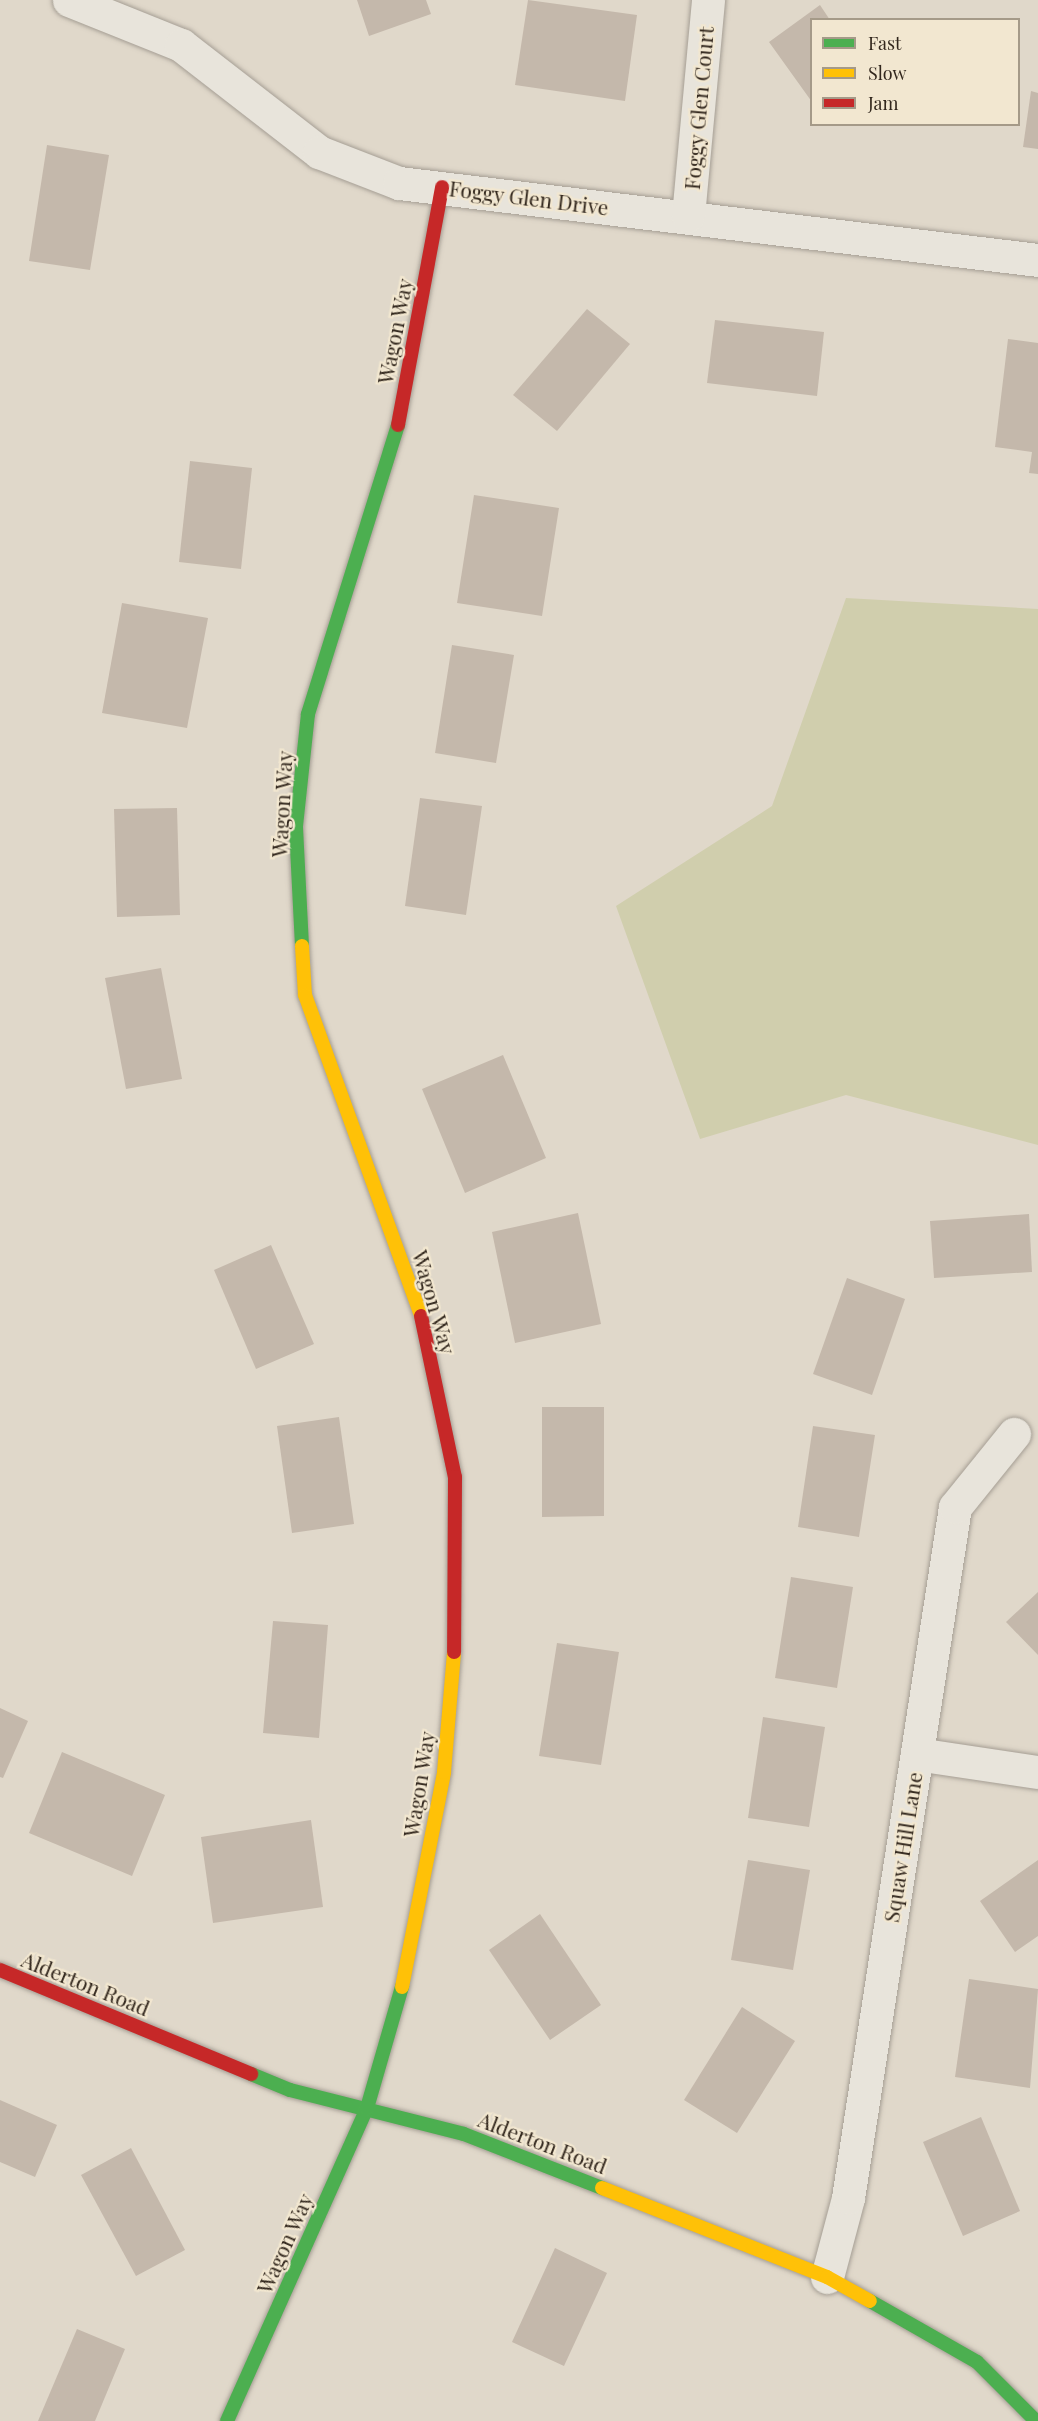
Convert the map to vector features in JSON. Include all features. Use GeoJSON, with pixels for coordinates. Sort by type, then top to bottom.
{"type":"FeatureCollection","features":[{"type":"Feature","properties":{"kind":"street","name":"Foggy Glen Drive"},"geometry":{"type":"LineString","coordinates":[[69,0],[181,45],[319,152],[399,183],[688,216],[1038,260]]}},
{"type":"Feature","properties":{"kind":"street","name":"Foggy Glen Court"},"geometry":{"type":"LineString","coordinates":[[688,216],[708,0]]}},
{"type":"Feature","properties":{"kind":"street","name":"Wagon Way"},"geometry":{"type":"LineString","coordinates":[[226,2421],[367,2108],[404,1981],[444,1772],[456,1622],[455,1477],[417,1298],[305,995],[296,826],[308,714],[392,456],[442,187]]}},
{"type":"Feature","properties":{"kind":"street","name":"Squaw Hill Lane"},"geometry":{"type":"LineString","coordinates":[[827,2277],[848,2198],[955,1507],[1014,1434]]}},
{"type":"Feature","properties":{"kind":"street"},"geometry":{"type":"LineString","coordinates":[[917,1754],[1038,1772]]}},
{"type":"Feature","properties":{"kind":"street","name":"Alderton Road"},"geometry":{"type":"LineString","coordinates":[[0,1970],[290,2090],[464,2134],[827,2277],[977,2362],[1036,2421]]}},
{"type":"Feature","properties":{"kind":"shaded area"},"geometry":{"type":"Polygon","coordinates":[[[846,598],[1038,609],[1038,1145],[846,1095],[700,1139],[616,906],[772,806],[846,598]]]}},
{"type":"Feature","properties":{"kind":"building"},"geometry":{"type":"Polygon","coordinates":[[[357,0],[426,0],[431,14],[369,36],[357,0]]]}},
{"type":"Feature","properties":{"kind":"building"},"geometry":{"type":"Polygon","coordinates":[[[528,0],[637,15],[625,101],[515,85],[528,0]]]}},
{"type":"Feature","properties":{"kind":"building"},"geometry":{"type":"Polygon","coordinates":[[[820,5],[829,18],[810,18],[810,99],[769,42],[820,5]]]}},
{"type":"Feature","properties":{"kind":"building"},"geometry":{"type":"Polygon","coordinates":[[[1031,91],[1038,93],[1038,149],[1023,147],[1031,91]]]}},
{"type":"Feature","properties":{"kind":"building"},"geometry":{"type":"Polygon","coordinates":[[[47,145],[109,155],[90,270],[29,261],[47,145]]]}},
{"type":"Feature","properties":{"kind":"building"},"geometry":{"type":"Polygon","coordinates":[[[587,309],[630,344],[557,431],[513,395],[587,309]]]}},
{"type":"Feature","properties":{"kind":"building"},"geometry":{"type":"Polygon","coordinates":[[[715,320],[824,332],[817,396],[707,383],[715,320]]]}},
{"type":"Feature","properties":{"kind":"building"},"geometry":{"type":"Polygon","coordinates":[[[1008,339],[1038,343],[1038,474],[1029,473],[1032,452],[995,447],[1008,339]]]}},
{"type":"Feature","properties":{"kind":"building"},"geometry":{"type":"Polygon","coordinates":[[[190,461],[252,468],[241,569],[179,562],[190,461]]]}},
{"type":"Feature","properties":{"kind":"building"},"geometry":{"type":"Polygon","coordinates":[[[474,495],[559,508],[542,616],[457,603],[474,495]]]}},
{"type":"Feature","properties":{"kind":"building"},"geometry":{"type":"Polygon","coordinates":[[[122,603],[208,618],[187,728],[102,713],[122,603]]]}},
{"type":"Feature","properties":{"kind":"building"},"geometry":{"type":"Polygon","coordinates":[[[452,645],[514,655],[496,763],[435,753],[452,645]]]}},
{"type":"Feature","properties":{"kind":"building"},"geometry":{"type":"Polygon","coordinates":[[[420,798],[482,806],[466,915],[405,906],[420,798]]]}},
{"type":"Feature","properties":{"kind":"building"},"geometry":{"type":"Polygon","coordinates":[[[177,808],[180,915],[117,917],[114,809],[177,808]]]}},
{"type":"Feature","properties":{"kind":"building"},"geometry":{"type":"Polygon","coordinates":[[[161,968],[182,1079],[126,1089],[105,978],[161,968]]]}},
{"type":"Feature","properties":{"kind":"building"},"geometry":{"type":"Polygon","coordinates":[[[503,1055],[546,1158],[465,1193],[422,1089],[503,1055]]]}},
{"type":"Feature","properties":{"kind":"building"},"geometry":{"type":"Polygon","coordinates":[[[578,1213],[601,1324],[515,1343],[492,1232],[578,1213]]]}},
{"type":"Feature","properties":{"kind":"building"},"geometry":{"type":"Polygon","coordinates":[[[1029,1214],[1032,1272],[934,1278],[930,1221],[1029,1214]]]}},
{"type":"Feature","properties":{"kind":"building"},"geometry":{"type":"Polygon","coordinates":[[[271,1245],[314,1344],[256,1369],[214,1270],[271,1245]]]}},
{"type":"Feature","properties":{"kind":"building"},"geometry":{"type":"Polygon","coordinates":[[[847,1278],[905,1299],[872,1395],[813,1374],[847,1278]]]}},
{"type":"Feature","properties":{"kind":"building"},"geometry":{"type":"Polygon","coordinates":[[[542,1407],[604,1407],[604,1516],[542,1517],[542,1407]]]}},
{"type":"Feature","properties":{"kind":"building"},"geometry":{"type":"Polygon","coordinates":[[[339,1417],[354,1524],[292,1533],[277,1426],[339,1417]]]}},
{"type":"Feature","properties":{"kind":"building"},"geometry":{"type":"Polygon","coordinates":[[[813,1426],[875,1435],[859,1537],[798,1527],[813,1426]]]}},
{"type":"Feature","properties":{"kind":"building"},"geometry":{"type":"Polygon","coordinates":[[[791,1577],[853,1587],[837,1688],[775,1678],[791,1577]]]}},
{"type":"Feature","properties":{"kind":"building"},"geometry":{"type":"Polygon","coordinates":[[[1038,1592],[1038,1655],[1006,1622],[1038,1592]]]}},
{"type":"Feature","properties":{"kind":"building"},"geometry":{"type":"Polygon","coordinates":[[[273,1621],[328,1625],[319,1738],[263,1733],[273,1621]]]}},
{"type":"Feature","properties":{"kind":"building"},"geometry":{"type":"Polygon","coordinates":[[[557,1643],[619,1652],[601,1765],[539,1756],[557,1643]]]}},
{"type":"Feature","properties":{"kind":"building"},"geometry":{"type":"Polygon","coordinates":[[[0,1708],[28,1721],[3,1778],[0,1777],[0,1708]]]}},
{"type":"Feature","properties":{"kind":"building"},"geometry":{"type":"Polygon","coordinates":[[[763,1717],[825,1727],[809,1827],[748,1818],[763,1717]]]}},
{"type":"Feature","properties":{"kind":"building"},"geometry":{"type":"Polygon","coordinates":[[[62,1752],[165,1795],[132,1876],[29,1833],[62,1752]]]}},
{"type":"Feature","properties":{"kind":"building"},"geometry":{"type":"Polygon","coordinates":[[[311,1820],[323,1907],[213,1923],[201,1837],[311,1820]]]}},
{"type":"Feature","properties":{"kind":"building"},"geometry":{"type":"Polygon","coordinates":[[[748,1860],[810,1870],[793,1970],[731,1960],[748,1860]]]}},
{"type":"Feature","properties":{"kind":"building"},"geometry":{"type":"Polygon","coordinates":[[[1038,1860],[1038,1936],[1015,1952],[980,1901],[1038,1860]]]}},
{"type":"Feature","properties":{"kind":"building"},"geometry":{"type":"Polygon","coordinates":[[[540,1914],[601,2005],[550,2040],[489,1950],[540,1914]]]}},
{"type":"Feature","properties":{"kind":"building"},"geometry":{"type":"Polygon","coordinates":[[[969,1979],[1038,1989],[1030,2088],[955,2077],[969,1979]]]}},
{"type":"Feature","properties":{"kind":"building"},"geometry":{"type":"Polygon","coordinates":[[[742,2007],[795,2041],[737,2133],[684,2100],[742,2007]]]}},
{"type":"Feature","properties":{"kind":"building"},"geometry":{"type":"Polygon","coordinates":[[[0,2100],[57,2125],[35,2177],[0,2162],[0,2100]]]}},
{"type":"Feature","properties":{"kind":"building"},"geometry":{"type":"Polygon","coordinates":[[[981,2117],[1020,2211],[963,2236],[923,2142],[981,2117]]]}},
{"type":"Feature","properties":{"kind":"building"},"geometry":{"type":"Polygon","coordinates":[[[131,2148],[185,2250],[136,2276],[81,2175],[131,2148]]]}},
{"type":"Feature","properties":{"kind":"building"},"geometry":{"type":"Polygon","coordinates":[[[555,2248],[607,2273],[564,2366],[512,2342],[555,2248]]]}},
{"type":"Feature","properties":{"kind":"building"},"geometry":{"type":"Polygon","coordinates":[[[77,2329],[125,2349],[95,2421],[38,2421],[77,2329]]]}},
{"type":"Feature","properties":{"kind":"traffic: fast"},"geometry":{"type":"LineString","coordinates":[[302,946],[296,826],[308,714],[398,425]]}},
{"type":"Feature","properties":{"kind":"traffic: fast"},"geometry":{"type":"LineString","coordinates":[[227,2421],[367,2108],[402,1987]]}},
{"type":"Feature","properties":{"kind":"traffic: fast"},"geometry":{"type":"LineString","coordinates":[[251,2074],[290,2090],[464,2134],[602,2188]]}},
{"type":"Feature","properties":{"kind":"traffic: fast"},"geometry":{"type":"LineString","coordinates":[[870,2301],[977,2362],[1036,2421]]}},
{"type":"Feature","properties":{"kind":"traffic: slow"},"geometry":{"type":"LineString","coordinates":[[302,946],[305,995],[421,1316]]}},
{"type":"Feature","properties":{"kind":"traffic: slow"},"geometry":{"type":"LineString","coordinates":[[402,1987],[444,1772],[454,1652]]}},
{"type":"Feature","properties":{"kind":"traffic: slow"},"geometry":{"type":"LineString","coordinates":[[602,2188],[827,2277],[870,2301]]}},
{"type":"Feature","properties":{"kind":"traffic: jam"},"geometry":{"type":"LineString","coordinates":[[398,425],[442,187]]}},
{"type":"Feature","properties":{"kind":"traffic: jam"},"geometry":{"type":"LineString","coordinates":[[421,1316],[455,1477],[454,1652]]}},
{"type":"Feature","properties":{"kind":"traffic: jam"},"geometry":{"type":"LineString","coordinates":[[0,1970],[251,2074]]}}]}
